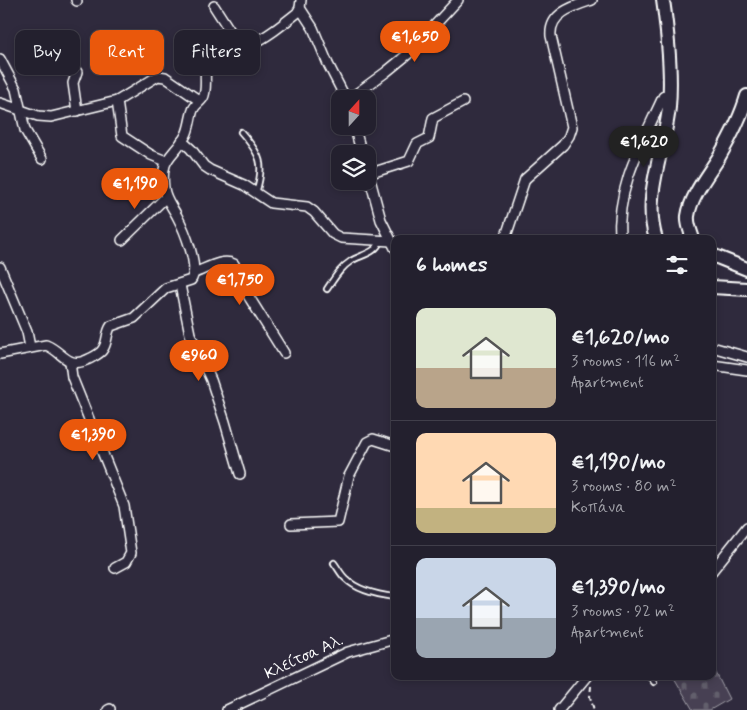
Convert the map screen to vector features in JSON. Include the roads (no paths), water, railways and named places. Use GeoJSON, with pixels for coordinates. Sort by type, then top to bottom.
{"type":"FeatureCollection","features":[{"type":"Feature","properties":{"kind":"main road"},"geometry":{"type":"LineString","coordinates":[[655,235],[651,220],[651,206],[667,120],[670,92],[663,0]]}},
{"type":"Feature","properties":{"kind":"main road"},"geometry":{"type":"LineString","coordinates":[[692,235],[688,220],[690,207],[738,121],[747,96]]}},
{"type":"Feature","properties":{"kind":"main road"},"geometry":{"type":"LineString","coordinates":[[716,257],[747,269]]}},
{"type":"Feature","properties":{"kind":"main road"},"geometry":{"type":"LineString","coordinates":[[716,288],[747,289]]}},
{"type":"Feature","properties":{"kind":"street"},"geometry":{"type":"LineString","coordinates":[[361,90],[408,54],[458,0]]}},
{"type":"Feature","properties":{"kind":"street"},"geometry":{"type":"LineString","coordinates":[[506,235],[524,179],[563,145],[572,127],[551,36],[551,24],[568,9],[592,0]]}},
{"type":"Feature","properties":{"kind":"street"},"geometry":{"type":"LineString","coordinates":[[301,4],[328,64],[343,90]]}},
{"type":"Feature","properties":{"kind":"street"},"geometry":{"type":"LineString","coordinates":[[260,38],[297,13],[301,4]]}},
{"type":"Feature","properties":{"kind":"street"},"geometry":{"type":"LineString","coordinates":[[214,6],[229,30]]}},
{"type":"Feature","properties":{"kind":"street"},"geometry":{"type":"LineString","coordinates":[[0,59],[16,89],[25,130],[42,159]]}},
{"type":"Feature","properties":{"kind":"street"},"geometry":{"type":"LineString","coordinates":[[76,75],[73,83],[77,111]]}},
{"type":"Feature","properties":{"kind":"street"},"geometry":{"type":"LineString","coordinates":[[0,354],[30,347],[48,346],[70,362],[84,362],[102,351],[110,326],[134,318],[162,291],[191,280],[194,274],[194,265],[178,218],[166,197],[163,176],[166,161],[182,141],[189,128],[194,109],[205,90],[207,75]]}},
{"type":"Feature","properties":{"kind":"street"},"geometry":{"type":"LineString","coordinates":[[0,103],[38,116],[51,117],[117,101],[158,76],[165,77],[200,101]]}},
{"type":"Feature","properties":{"kind":"street"},"geometry":{"type":"LineString","coordinates":[[620,235],[621,197],[626,181],[663,97],[670,92]]}},
{"type":"Feature","properties":{"kind":"street"},"geometry":{"type":"LineString","coordinates":[[117,101],[122,136],[151,155],[166,161]]}},
{"type":"Feature","properties":{"kind":"street"},"geometry":{"type":"LineString","coordinates":[[376,171],[409,162],[417,144],[429,138],[433,118],[463,102]]}},
{"type":"Feature","properties":{"kind":"street"},"geometry":{"type":"LineString","coordinates":[[182,141],[204,166],[244,185],[271,203],[307,207],[338,237],[380,240],[391,243]]}},
{"type":"Feature","properties":{"kind":"street"},"geometry":{"type":"LineString","coordinates":[[372,190],[378,211],[391,240]]}},
{"type":"Feature","properties":{"kind":"street"},"geometry":{"type":"LineString","coordinates":[[122,240],[166,197]]}},
{"type":"Feature","properties":{"kind":"street"},"geometry":{"type":"LineString","coordinates":[[194,274],[222,263],[234,264],[249,297],[284,353]]}},
{"type":"Feature","properties":{"kind":"street"},"geometry":{"type":"LineString","coordinates":[[0,267],[27,332],[30,347]]}},
{"type":"Feature","properties":{"kind":"street"},"geometry":{"type":"LineString","coordinates":[[180,284],[190,334],[211,380],[240,474]]}},
{"type":"Feature","properties":{"kind":"street"},"geometry":{"type":"LineString","coordinates":[[716,348],[747,357]]}},
{"type":"Feature","properties":{"kind":"street"},"geometry":{"type":"LineString","coordinates":[[70,362],[72,377],[124,506],[131,553],[126,562],[115,568]]}},
{"type":"Feature","properties":{"kind":"street"},"geometry":{"type":"LineString","coordinates":[[716,366],[747,370]]}},
{"type":"Feature","properties":{"kind":"street"},"geometry":{"type":"LineString","coordinates":[[292,524],[338,522],[349,476],[367,442],[374,439],[391,445]]}},
{"type":"Feature","properties":{"kind":"street"},"geometry":{"type":"LineString","coordinates":[[716,566],[747,527]]}},
{"type":"Feature","properties":{"kind":"street","name":"Κλείτσα Αλ."},"geometry":{"type":"LineString","coordinates":[[228,710],[348,652],[391,640]]}},
{"type":"Feature","properties":{"kind":"street"},"geometry":{"type":"LineString","coordinates":[[559,710],[588,680]]}},
{"type":"Feature","properties":{"kind":"lane"},"geometry":{"type":"LineString","coordinates":[[241,132],[255,148],[262,167],[256,194]]}},
{"type":"Feature","properties":{"kind":"lane"},"geometry":{"type":"LineString","coordinates":[[326,289],[343,268],[353,260],[373,250],[380,240]]}},
{"type":"Feature","properties":{"kind":"lane"},"geometry":{"type":"LineString","coordinates":[[334,563],[346,580],[372,593],[391,596]]}}]}
